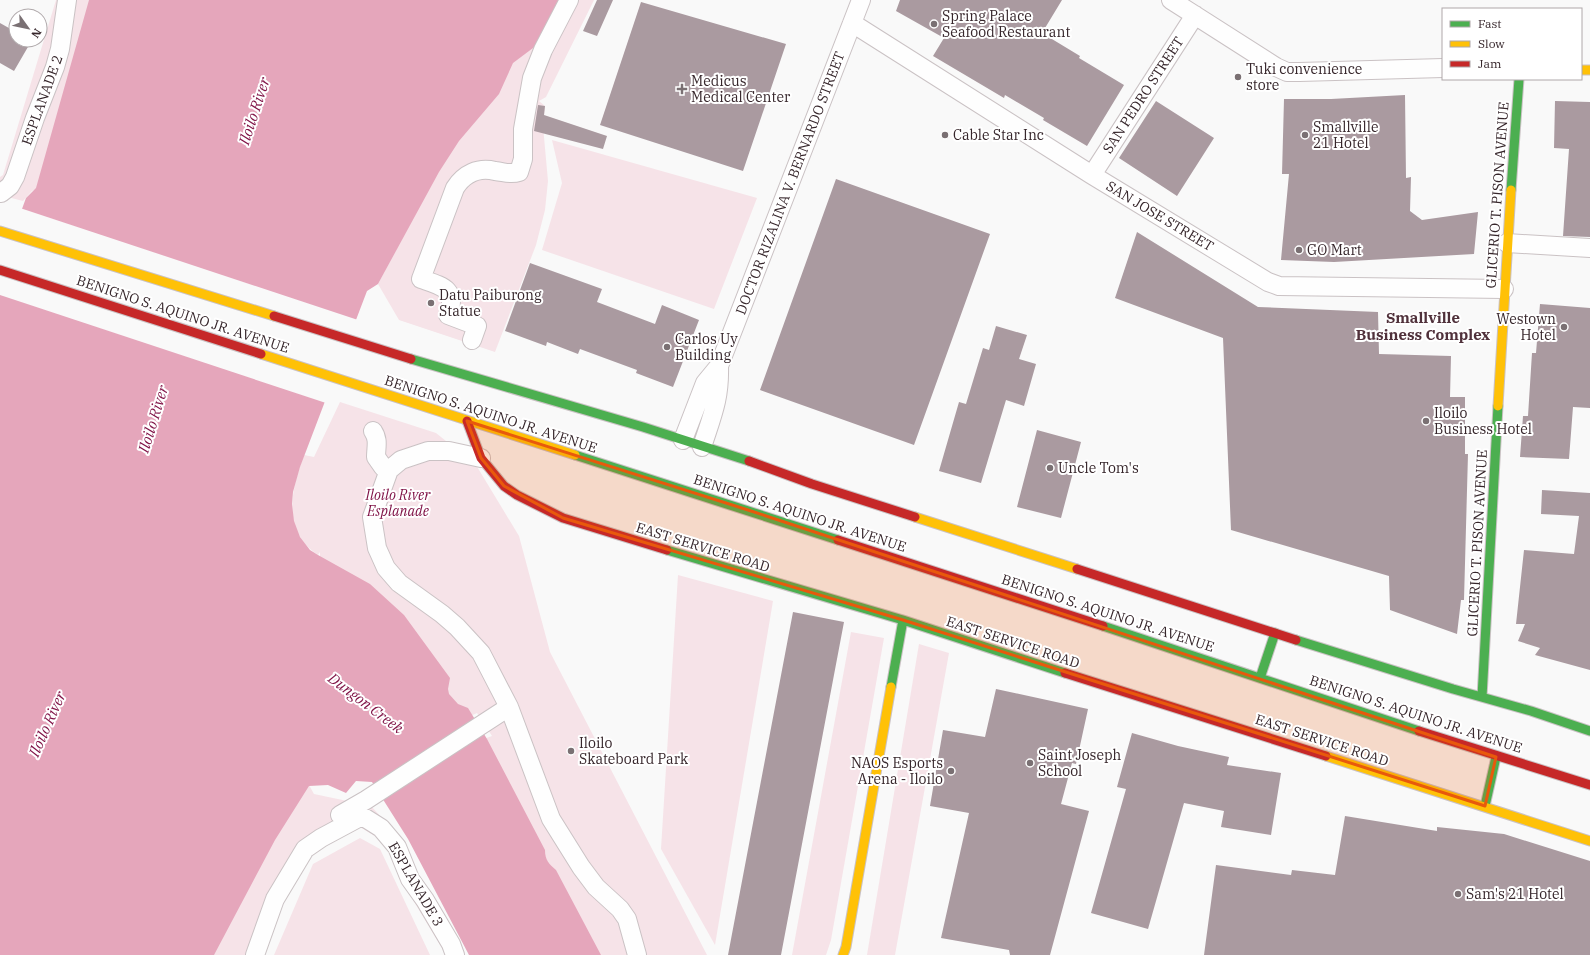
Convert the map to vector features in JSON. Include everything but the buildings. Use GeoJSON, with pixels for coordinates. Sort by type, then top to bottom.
{"type":"FeatureCollection","features":[{"type":"Feature","properties":{"kind":"main road","name":"GLICERIO T. PISON AVENUE"},"geometry":{"type":"LineString","coordinates":[[1482,697],[1504,289],[1519,80]]}},
{"type":"Feature","properties":{"kind":"main road","name":"BENIGNO S. AQUINO JR. AVENUE"},"geometry":{"type":"LineString","coordinates":[[0,231],[394,354],[471,375],[683,440],[764,466],[812,484],[1275,633],[1531,711],[1590,731]]}},
{"type":"Feature","properties":{"kind":"main road","name":"BENIGNO S. AQUINO JR. AVENUE"},"geometry":{"type":"LineString","coordinates":[[0,270],[624,472],[748,510],[1496,757],[1525,764],[1590,785]]}},
{"type":"Feature","properties":{"kind":"main road","name":"EAST SERVICE ROAD"},"geometry":{"type":"LineString","coordinates":[[467,421],[481,458],[504,486],[517,495],[563,518],[730,570],[903,620],[1590,841]]}},
{"type":"Feature","properties":{"kind":"main road"},"geometry":{"type":"LineString","coordinates":[[843,955],[846,947],[903,620]]}},
{"type":"Feature","properties":{"kind":"main road"},"geometry":{"type":"LineString","coordinates":[[1260,678],[1275,633]]}},
{"type":"Feature","properties":{"kind":"main road"},"geometry":{"type":"LineString","coordinates":[[1485,806],[1496,757]]}},
{"type":"Feature","properties":{"kind":"street","name":"ESPLANADE 2"},"geometry":{"type":"LineString","coordinates":[[1,193],[10,186],[15,177],[35,118],[55,67],[60,49],[67,0]]}},
{"type":"Feature","properties":{"kind":"street"},"geometry":{"type":"LineString","coordinates":[[472,340],[476,326],[448,315],[451,306],[449,294],[444,286],[421,278],[454,188],[458,182],[469,174],[482,170],[496,171],[506,174],[520,172],[523,159],[523,129],[532,78],[543,50],[569,0]]}},
{"type":"Feature","properties":{"kind":"street","name":"DOCTOR RIZALINA V. BERNARDO STREET"},"geometry":{"type":"LineString","coordinates":[[683,440],[705,383],[719,366],[861,0]]}},
{"type":"Feature","properties":{"kind":"street"},"geometry":{"type":"LineString","coordinates":[[1170,0],[1276,67],[1287,72],[1442,68]]}},
{"type":"Feature","properties":{"kind":"street","name":"SAN PEDRO STREET"},"geometry":{"type":"LineString","coordinates":[[1092,175],[1195,15]]}},
{"type":"Feature","properties":{"kind":"street","name":"SAN JOSE STREET"},"geometry":{"type":"LineString","coordinates":[[852,22],[1092,175],[1268,282],[1279,286],[1504,289]]}},
{"type":"Feature","properties":{"kind":"street"},"geometry":{"type":"LineString","coordinates":[[1507,243],[1590,248]]}},
{"type":"Feature","properties":{"kind":"street","name":"DOCTOR RIZALINA V. BERNARDO STREET"},"geometry":{"type":"LineString","coordinates":[[702,446],[716,406],[720,386],[719,366]]}},
{"type":"Feature","properties":{"kind":"street"},"geometry":{"type":"LineString","coordinates":[[373,431],[378,444],[376,457],[383,467],[389,470]]}},
{"type":"Feature","properties":{"kind":"street"},"geometry":{"type":"LineString","coordinates":[[481,458],[449,451],[428,451],[401,460],[389,470],[372,517],[377,548],[386,568],[399,583],[442,614],[471,641],[490,667],[509,707],[551,819],[581,867],[596,887],[620,910],[627,919],[637,955]]}},
{"type":"Feature","properties":{"kind":"street"},"geometry":{"type":"LineString","coordinates":[[321,838],[316,828],[366,800],[509,707]]}},
{"type":"Feature","properties":{"kind":"street","name":"ESPLANADE 3"},"geometry":{"type":"LineString","coordinates":[[255,955],[275,899],[305,849],[321,838],[362,816],[382,828],[397,847],[410,879],[425,900],[451,944],[455,955]]}},
{"type":"Feature","properties":{"kind":"highlighted area"},"geometry":{"type":"Polygon","coordinates":[[[467,421],[748,510],[1496,757],[1485,806],[903,620],[563,518],[504,486],[481,458],[467,421]]]}},
{"type":"Feature","properties":{"kind":"green space"},"geometry":{"type":"Polygon","coordinates":[[[56,0],[119,0],[57,181],[32,191],[23,201],[0,195],[0,177],[3,175],[41,48],[48,48],[48,26],[56,0]]]}},
{"type":"Feature","properties":{"kind":"green space"},"geometry":{"type":"Polygon","coordinates":[[[529,0],[594,0],[546,97],[539,101],[545,106],[543,126],[548,181],[545,210],[536,245],[495,352],[399,320],[378,284],[529,0]]]}},
{"type":"Feature","properties":{"kind":"green space"},"geometry":{"type":"Polygon","coordinates":[[[552,140],[757,198],[714,309],[542,250],[562,183],[552,140]]]}},
{"type":"Feature","properties":{"kind":"green space","name":"Iloilo River Esplanade"},"geometry":{"type":"Polygon","coordinates":[[[340,402],[436,433],[476,465],[519,536],[550,652],[707,955],[569,955],[478,741],[492,736],[477,713],[453,724],[320,566],[320,552],[318,555],[306,545],[298,534],[292,509],[293,496],[299,469],[304,455],[314,457],[340,402]]]}},
{"type":"Feature","properties":{"kind":"green space"},"geometry":{"type":"Polygon","coordinates":[[[678,575],[773,601],[715,945],[661,849],[678,575]]]}},
{"type":"Feature","properties":{"kind":"green space"},"geometry":{"type":"Polygon","coordinates":[[[851,632],[884,638],[831,940],[826,955],[792,955],[851,632]]]}},
{"type":"Feature","properties":{"kind":"green space"},"geometry":{"type":"Polygon","coordinates":[[[919,644],[949,653],[895,955],[867,955],[919,644]]]}},
{"type":"Feature","properties":{"kind":"green space"},"geometry":{"type":"Polygon","coordinates":[[[309,785],[314,794],[371,806],[403,841],[415,869],[457,940],[464,955],[446,955],[404,885],[390,852],[378,838],[360,827],[310,855],[283,903],[263,955],[161,955],[309,785]]]}},
{"type":"Feature","properties":{"kind":"green space"},"geometry":{"type":"Polygon","coordinates":[[[360,838],[380,849],[430,955],[274,955],[313,864],[360,838]]]}},
{"type":"Feature","properties":{"kind":"water"},"geometry":{"type":"Polygon","coordinates":[[[89,0],[560,0],[537,45],[513,63],[499,94],[459,141],[439,172],[378,284],[367,291],[300,467],[293,492],[292,504],[294,521],[300,537],[310,550],[370,584],[404,615],[450,678],[448,689],[449,694],[458,704],[468,708],[487,739],[545,850],[548,862],[556,870],[601,955],[469,955],[408,839],[372,782],[356,781],[346,793],[328,785],[309,786],[275,840],[214,955],[0,955],[0,269],[26,198],[36,188],[89,0]]]}},
{"type":"Feature","properties":{"kind":"pier"},"geometry":{"type":"Polygon","coordinates":[[[20,208],[358,320],[326,403],[0,295],[0,263],[20,208]]]}},
{"type":"Feature","properties":{"kind":"traffic: fast"},"geometry":{"type":"LineString","coordinates":[[1511,190],[1519,80]]}},
{"type":"Feature","properties":{"kind":"traffic: fast"},"geometry":{"type":"LineString","coordinates":[[411,359],[643,427],[749,461]]}},
{"type":"Feature","properties":{"kind":"traffic: fast"},"geometry":{"type":"LineString","coordinates":[[1482,697],[1498,406]]}},
{"type":"Feature","properties":{"kind":"traffic: fast"},"geometry":{"type":"LineString","coordinates":[[575,455],[838,540]]}},
{"type":"Feature","properties":{"kind":"traffic: fast"},"geometry":{"type":"LineString","coordinates":[[667,550],[903,620],[1065,673]]}},
{"type":"Feature","properties":{"kind":"traffic: fast"},"geometry":{"type":"LineString","coordinates":[[891,687],[903,620]]}},
{"type":"Feature","properties":{"kind":"traffic: fast"},"geometry":{"type":"LineString","coordinates":[[1103,626],[1419,731]]}},
{"type":"Feature","properties":{"kind":"traffic: fast"},"geometry":{"type":"LineString","coordinates":[[1260,678],[1275,633]]}},
{"type":"Feature","properties":{"kind":"traffic: fast"},"geometry":{"type":"LineString","coordinates":[[1296,640],[1453,689],[1531,711],[1590,731]]}},
{"type":"Feature","properties":{"kind":"traffic: fast"},"geometry":{"type":"LineString","coordinates":[[1485,806],[1496,757]]}},
{"type":"Feature","properties":{"kind":"traffic: slow"},"geometry":{"type":"LineString","coordinates":[[1582,70],[1590,70]]}},
{"type":"Feature","properties":{"kind":"traffic: slow"},"geometry":{"type":"LineString","coordinates":[[1498,406],[1511,190]]}},
{"type":"Feature","properties":{"kind":"traffic: slow"},"geometry":{"type":"LineString","coordinates":[[0,231],[274,316]]}},
{"type":"Feature","properties":{"kind":"traffic: slow"},"geometry":{"type":"LineString","coordinates":[[261,354],[575,455]]}},
{"type":"Feature","properties":{"kind":"traffic: slow"},"geometry":{"type":"LineString","coordinates":[[915,517],[1077,569]]}},
{"type":"Feature","properties":{"kind":"traffic: slow"},"geometry":{"type":"LineString","coordinates":[[843,955],[846,947],[891,687]]}},
{"type":"Feature","properties":{"kind":"traffic: slow"},"geometry":{"type":"LineString","coordinates":[[1326,756],[1590,841]]}},
{"type":"Feature","properties":{"kind":"traffic: jam"},"geometry":{"type":"LineString","coordinates":[[0,270],[261,354]]}},
{"type":"Feature","properties":{"kind":"traffic: jam"},"geometry":{"type":"LineString","coordinates":[[274,316],[411,359]]}},
{"type":"Feature","properties":{"kind":"traffic: jam"},"geometry":{"type":"LineString","coordinates":[[467,421],[481,458],[504,486],[517,495],[563,518],[667,550]]}},
{"type":"Feature","properties":{"kind":"traffic: jam"},"geometry":{"type":"LineString","coordinates":[[749,461],[812,484],[915,517]]}},
{"type":"Feature","properties":{"kind":"traffic: jam"},"geometry":{"type":"LineString","coordinates":[[838,540],[1103,626]]}},
{"type":"Feature","properties":{"kind":"traffic: jam"},"geometry":{"type":"LineString","coordinates":[[1077,569],[1296,640]]}},
{"type":"Feature","properties":{"kind":"traffic: jam"},"geometry":{"type":"LineString","coordinates":[[1065,673],[1326,756]]}},
{"type":"Feature","properties":{"kind":"traffic: jam"},"geometry":{"type":"LineString","coordinates":[[1419,731],[1590,785]]}},
{"type":"Feature","properties":{"kind":"place","name":"Spring Palace Seafood Restaurant"},"geometry":{"type":"Point","coordinates":[934,24]}},
{"type":"Feature","properties":{"kind":"place","name":"Tuki convenience store"},"geometry":{"type":"Point","coordinates":[1238,77]}},
{"type":"Feature","properties":{"kind":"place","name":"Medicus Medical Center"},"geometry":{"type":"Point","coordinates":[682,89]}},
{"type":"Feature","properties":{"kind":"place","name":"Cable Star Inc"},"geometry":{"type":"Point","coordinates":[945,135]}},
{"type":"Feature","properties":{"kind":"place","name":"Smallville 21 Hotel"},"geometry":{"type":"Point","coordinates":[1305,135]}},
{"type":"Feature","properties":{"kind":"place","name":"GO Mart"},"geometry":{"type":"Point","coordinates":[1299,250]}},
{"type":"Feature","properties":{"kind":"place","name":"Datu Paiburong Statue"},"geometry":{"type":"Point","coordinates":[431,303]}},
{"type":"Feature","properties":{"kind":"place","name":"Westown Hotel"},"geometry":{"type":"Point","coordinates":[1564,327]}},
{"type":"Feature","properties":{"kind":"place","name":"Carlos Uy Building"},"geometry":{"type":"Point","coordinates":[667,347]}},
{"type":"Feature","properties":{"kind":"place","name":"Iloilo Business Hotel"},"geometry":{"type":"Point","coordinates":[1426,421]}},
{"type":"Feature","properties":{"kind":"place","name":"Uncle Tom's"},"geometry":{"type":"Point","coordinates":[1050,468]}},
{"type":"Feature","properties":{"kind":"place","name":"Iloilo Skateboard Park"},"geometry":{"type":"Point","coordinates":[571,751]}},
{"type":"Feature","properties":{"kind":"place","name":"Saint Joseph School"},"geometry":{"type":"Point","coordinates":[1030,763]}},
{"type":"Feature","properties":{"kind":"place","name":"NAOS Esports Arena - Iloilo"},"geometry":{"type":"Point","coordinates":[951,771]}},
{"type":"Feature","properties":{"kind":"place","name":"Sam's 21 Hotel"},"geometry":{"type":"Point","coordinates":[1458,894]}},
{"type":"Feature","properties":{"kind":"district","name":"Smallville Business Complex"},"geometry":{"type":"Point","coordinates":[1423,326]}},
{"type":"Feature","properties":{"kind":"water label","name":"Iloilo River"},"geometry":{"type":"Point","coordinates":[254,111]}},
{"type":"Feature","properties":{"kind":"water label","name":"Iloilo River"},"geometry":{"type":"Point","coordinates":[153,419]}},
{"type":"Feature","properties":{"kind":"water label","name":"Dungon Creek"},"geometry":{"type":"Point","coordinates":[366,703]}},
{"type":"Feature","properties":{"kind":"water label","name":"Iloilo River"},"geometry":{"type":"Point","coordinates":[47,724]}}]}
